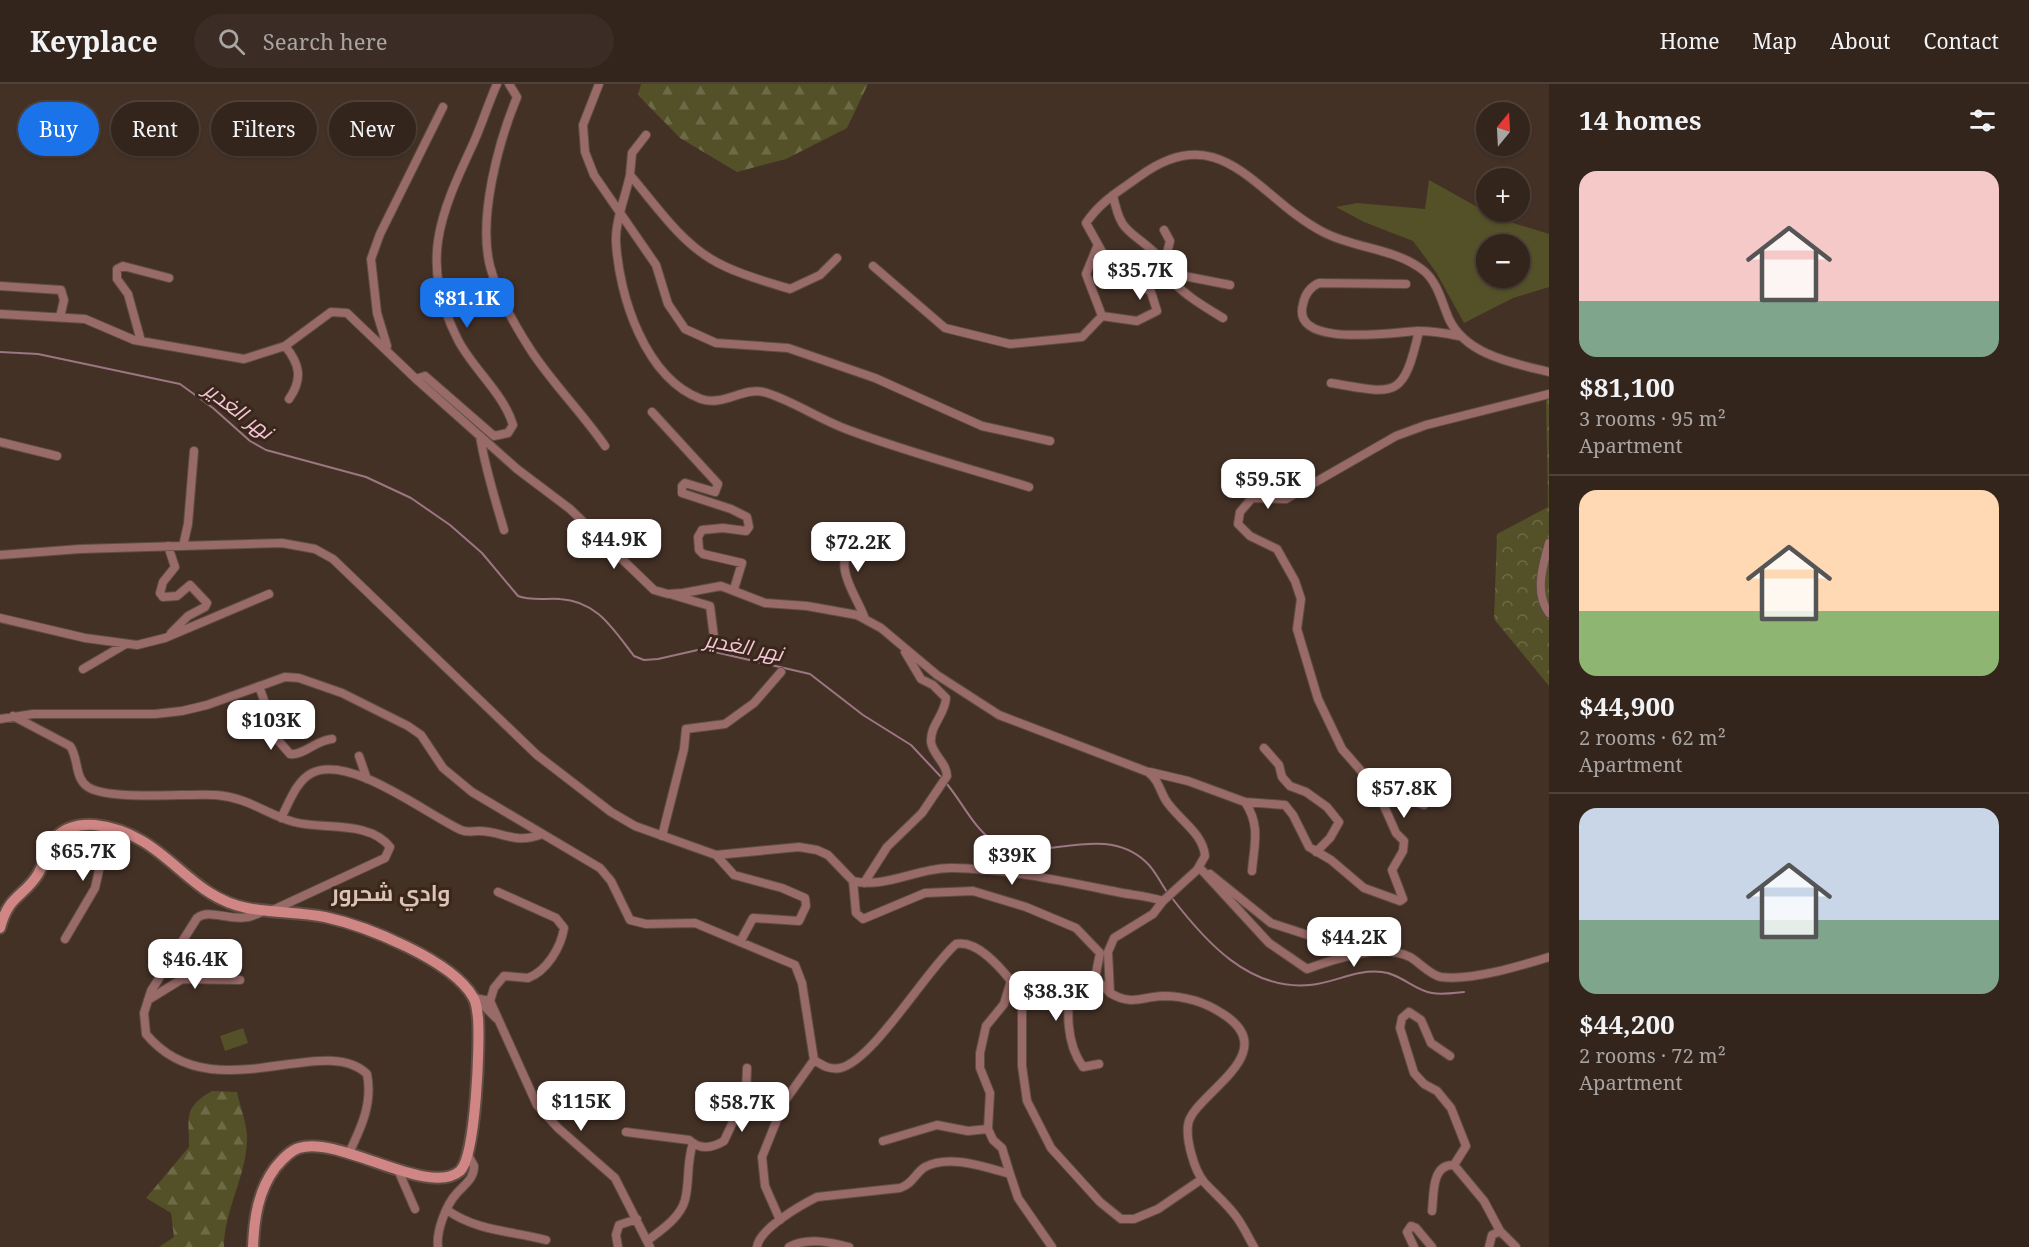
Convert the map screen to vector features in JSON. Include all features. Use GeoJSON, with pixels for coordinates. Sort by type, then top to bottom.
{"type":"FeatureCollection","features":[{"type":"Feature","properties":{"kind":"main road"},"geometry":{"type":"LineString","coordinates":[[0,928],[9,904],[36,876],[52,842],[68,828],[86,824],[123,831],[156,848],[202,887],[219,898],[239,906],[323,917],[348,923],[388,940],[444,968],[475,1001],[478,1034],[476,1086],[468,1155],[462,1169],[449,1177],[433,1177],[398,1170],[349,1154],[313,1147],[299,1148],[280,1162],[265,1184],[259,1202],[253,1247]]}},
{"type":"Feature","properties":{"kind":"street"},"geometry":{"type":"LineString","coordinates":[[416,379],[425,376],[494,436],[508,433],[513,425],[510,414],[474,367],[458,340],[444,305],[437,271],[439,228],[449,194],[497,84]]}},
{"type":"Feature","properties":{"kind":"street"},"geometry":{"type":"LineString","coordinates":[[509,84],[517,97],[505,125],[491,194],[487,238],[490,267],[506,307],[533,354],[605,446]]}},
{"type":"Feature","properties":{"kind":"street"},"geometry":{"type":"LineString","coordinates":[[599,84],[583,125],[585,152],[594,175],[656,265],[668,304],[685,329],[699,338],[716,344],[788,348],[874,378],[982,426],[1050,441]]}},
{"type":"Feature","properties":{"kind":"street"},"geometry":{"type":"LineString","coordinates":[[392,355],[382,338],[371,259],[380,234],[443,107]]}},
{"type":"Feature","properties":{"kind":"street"},"geometry":{"type":"LineString","coordinates":[[646,135],[632,153],[630,175],[616,240],[622,285],[633,326],[666,374],[682,389],[702,399],[719,401],[748,392],[765,392],[846,429],[1029,487]]}},
{"type":"Feature","properties":{"kind":"street"},"geometry":{"type":"LineString","coordinates":[[1102,316],[1137,321],[1157,311],[1151,292],[1106,259],[1097,247],[1086,223],[1099,205],[1164,160],[1197,154],[1219,160],[1256,182],[1305,222],[1322,232],[1403,259],[1423,271],[1434,283],[1459,336],[1475,348],[1549,372]]}},
{"type":"Feature","properties":{"kind":"street"},"geometry":{"type":"LineString","coordinates":[[630,175],[680,234],[711,259],[756,279],[790,289],[820,275],[837,258]]}},
{"type":"Feature","properties":{"kind":"street"},"geometry":{"type":"LineString","coordinates":[[1113,195],[1118,218],[1124,229],[1184,276],[1230,285]]}},
{"type":"Feature","properties":{"kind":"street"},"geometry":{"type":"LineString","coordinates":[[1164,230],[1170,241],[1165,261]]}},
{"type":"Feature","properties":{"kind":"street"},"geometry":{"type":"LineString","coordinates":[[1097,247],[1086,274],[1102,316]]}},
{"type":"Feature","properties":{"kind":"street"},"geometry":{"type":"LineString","coordinates":[[1156,254],[1170,279],[1192,298],[1223,318]]}},
{"type":"Feature","properties":{"kind":"street"},"geometry":{"type":"LineString","coordinates":[[141,341],[128,294],[117,279],[117,269],[123,266],[169,278]]}},
{"type":"Feature","properties":{"kind":"street"},"geometry":{"type":"LineString","coordinates":[[873,266],[945,328],[1010,344],[1082,337],[1102,316]]}},
{"type":"Feature","properties":{"kind":"street"},"geometry":{"type":"LineString","coordinates":[[1406,284],[1319,283],[1309,289],[1305,296],[1302,314],[1306,324],[1325,332],[1358,336],[1419,331],[1459,336]]}},
{"type":"Feature","properties":{"kind":"street"},"geometry":{"type":"LineString","coordinates":[[0,286],[61,290],[64,292],[64,300],[60,317]]}},
{"type":"Feature","properties":{"kind":"street"},"geometry":{"type":"LineString","coordinates":[[0,314],[85,319],[128,338],[244,359],[285,346],[319,318],[337,310],[355,318],[416,379],[517,469],[570,509],[645,583],[654,590],[710,606],[714,637]]}},
{"type":"Feature","properties":{"kind":"street"},"geometry":{"type":"LineString","coordinates":[[1331,383],[1374,390],[1390,389],[1407,376],[1419,331]]}},
{"type":"Feature","properties":{"kind":"street"},"geometry":{"type":"LineString","coordinates":[[285,346],[296,361],[299,374],[289,399]]}},
{"type":"Feature","properties":{"kind":"street"},"geometry":{"type":"LineString","coordinates":[[668,594],[722,586],[765,603],[827,609],[865,619],[881,628],[902,648],[952,686],[999,715],[1148,771],[1188,781],[1245,802],[1285,805],[1312,849],[1331,860],[1346,875],[1373,893],[1396,901],[1403,899],[1392,870],[1402,851],[1404,841],[1396,832],[1376,788],[1342,749],[1318,699],[1297,629],[1301,599],[1295,581],[1277,549],[1242,530],[1238,524],[1240,512],[1252,498],[1286,499],[1396,436],[1426,425],[1549,394]]}},
{"type":"Feature","properties":{"kind":"street"},"geometry":{"type":"LineString","coordinates":[[652,412],[718,484],[715,492],[685,483],[682,486],[682,493],[731,509],[747,517],[749,523],[746,531],[712,528],[702,530],[698,537],[699,550],[703,554],[742,563],[734,589]]}},
{"type":"Feature","properties":{"kind":"street"},"geometry":{"type":"LineString","coordinates":[[480,436],[484,464],[495,490],[504,530]]}},
{"type":"Feature","properties":{"kind":"street"},"geometry":{"type":"LineString","coordinates":[[0,442],[57,456]]}},
{"type":"Feature","properties":{"kind":"street"},"geometry":{"type":"LineString","coordinates":[[183,546],[188,524],[194,451]]}},
{"type":"Feature","properties":{"kind":"street"},"geometry":{"type":"LineString","coordinates":[[865,619],[845,578],[844,562],[853,542],[879,530]]}},
{"type":"Feature","properties":{"kind":"street"},"geometry":{"type":"LineString","coordinates":[[0,555],[65,549],[282,543],[324,553],[537,755],[611,812],[635,826],[716,855],[799,847],[817,850],[828,855],[853,881],[864,883],[951,867],[1048,878],[1163,901]]}},
{"type":"Feature","properties":{"kind":"street"},"geometry":{"type":"LineString","coordinates":[[1549,543],[1541,572],[1543,605],[1549,613]]}},
{"type":"Feature","properties":{"kind":"street"},"geometry":{"type":"LineString","coordinates":[[165,638],[188,616],[205,607],[207,603],[190,585],[177,596],[162,597],[160,593],[163,582],[175,567],[168,546]]}},
{"type":"Feature","properties":{"kind":"street"},"geometry":{"type":"LineString","coordinates":[[0,618],[59,633],[124,645],[138,645],[165,638],[269,594]]}},
{"type":"Feature","properties":{"kind":"street"},"geometry":{"type":"LineString","coordinates":[[83,669],[124,645]]}},
{"type":"Feature","properties":{"kind":"street"},"geometry":{"type":"LineString","coordinates":[[864,883],[888,847],[922,813],[944,782],[947,772],[931,744],[932,730],[946,710],[946,698],[933,685],[921,679],[902,648]]}},
{"type":"Feature","properties":{"kind":"street"},"geometry":{"type":"LineString","coordinates":[[662,836],[686,729],[725,723],[754,704],[781,672]]}},
{"type":"Feature","properties":{"kind":"street"},"geometry":{"type":"LineString","coordinates":[[0,718],[155,714],[182,711],[207,705],[285,677],[299,678],[342,693],[408,726],[421,735],[451,775],[491,804],[600,868],[611,881],[630,920],[645,924],[695,923],[792,963],[798,968],[814,1060],[784,1102],[762,1157],[765,1186],[780,1220]]}},
{"type":"Feature","properties":{"kind":"street"},"geometry":{"type":"LineString","coordinates":[[259,686],[267,709],[264,731],[276,738],[290,754],[296,754],[319,740],[332,739]]}},
{"type":"Feature","properties":{"kind":"street"},"geometry":{"type":"LineString","coordinates":[[13,716],[70,746],[81,780],[90,789],[133,794],[231,797],[252,802],[281,818],[376,836],[387,844],[390,852],[385,858],[248,919],[201,914],[155,983],[147,1001],[144,1024],[146,1034],[163,1050],[209,1070],[238,1070],[339,1061],[360,1066],[367,1074],[369,1099],[360,1130],[349,1154]]}},
{"type":"Feature","properties":{"kind":"street"},"geometry":{"type":"LineString","coordinates":[[1264,748],[1279,765],[1282,777],[1290,786],[1306,792],[1327,807],[1338,822],[1330,838],[1312,849]]}},
{"type":"Feature","properties":{"kind":"street"},"geometry":{"type":"LineString","coordinates":[[358,756],[367,780]]}},
{"type":"Feature","properties":{"kind":"street"},"geometry":{"type":"LineString","coordinates":[[281,818],[296,789],[313,773],[337,770],[367,780],[462,831],[480,831],[520,838],[542,834]]}},
{"type":"Feature","properties":{"kind":"street"},"geometry":{"type":"LineString","coordinates":[[1110,993],[1108,962],[1112,942],[1122,932],[1153,914],[1163,901],[1201,869],[1205,856],[1201,842],[1165,800],[1156,778],[1148,771]]}},
{"type":"Feature","properties":{"kind":"street"},"geometry":{"type":"LineString","coordinates":[[1376,788],[1389,786],[1424,805]]}},
{"type":"Feature","properties":{"kind":"street"},"geometry":{"type":"LineString","coordinates":[[1245,802],[1254,816],[1257,835],[1252,871]]}},
{"type":"Feature","properties":{"kind":"street"},"geometry":{"type":"LineString","coordinates":[[52,842],[95,852],[102,857],[95,888],[65,939]]}},
{"type":"Feature","properties":{"kind":"street"},"geometry":{"type":"LineString","coordinates":[[716,855],[738,877],[782,888],[805,898],[806,906],[799,921],[753,918],[740,942]]}},
{"type":"Feature","properties":{"kind":"street"},"geometry":{"type":"LineString","coordinates":[[1201,869],[1215,877],[1270,923],[1314,937],[1332,923]]}},
{"type":"Feature","properties":{"kind":"street"},"geometry":{"type":"LineString","coordinates":[[1201,869],[1269,943],[1307,969],[1334,959],[1374,952],[1407,956],[1439,977],[1510,969],[1549,957]]}},
{"type":"Feature","properties":{"kind":"street"},"geometry":{"type":"LineString","coordinates":[[853,881],[856,913],[863,919],[925,893],[974,891],[1067,923],[1082,933],[1100,953],[1095,972],[1096,981]]}},
{"type":"Feature","properties":{"kind":"street"},"geometry":{"type":"LineString","coordinates":[[498,892],[556,918],[564,928],[558,947],[542,968],[528,978],[504,976],[494,988],[490,1001],[498,1020],[537,1105],[558,1128],[615,1178],[648,1244],[674,1218],[683,1205],[687,1159],[693,1143]]}},
{"type":"Feature","properties":{"kind":"street"},"geometry":{"type":"LineString","coordinates":[[814,1060],[831,1069],[847,1066],[903,1010],[933,967],[956,944],[963,943],[974,947],[1001,968],[1022,998],[1022,1066],[1027,1101],[1051,1148],[1100,1202],[1116,1216],[1127,1221],[1158,1209],[1202,1179]]}},
{"type":"Feature","properties":{"kind":"street"},"geometry":{"type":"LineString","coordinates":[[147,1001],[182,979],[240,980]]}},
{"type":"Feature","properties":{"kind":"street"},"geometry":{"type":"LineString","coordinates":[[1099,1064],[1083,1068],[1077,1059],[1069,1031],[1068,1006],[1071,980],[1096,981],[1110,993],[1126,1001],[1161,996],[1197,1001],[1225,1015],[1240,1032],[1243,1049],[1238,1063],[1189,1120],[1190,1144],[1202,1179],[1235,1215],[1254,1247]]}},
{"type":"Feature","properties":{"kind":"street"},"geometry":{"type":"LineString","coordinates":[[1011,981],[1004,1004],[986,1026],[980,1053],[980,1068],[990,1093],[988,1129],[993,1140],[1002,1148],[1018,1198],[1052,1247]]}},
{"type":"Feature","properties":{"kind":"street"},"geometry":{"type":"LineString","coordinates":[[475,1001],[490,1001]]}},
{"type":"Feature","properties":{"kind":"street"},"geometry":{"type":"LineString","coordinates":[[475,1001],[498,1020]]}},
{"type":"Feature","properties":{"kind":"street"},"geometry":{"type":"LineString","coordinates":[[1432,1211],[1437,1173],[1442,1168],[1454,1165],[1466,1146],[1451,1108],[1437,1091],[1424,1084],[1414,1073],[1400,1028],[1402,1018],[1409,1012],[1420,1020],[1431,1043],[1450,1056]]}},
{"type":"Feature","properties":{"kind":"street"},"geometry":{"type":"LineString","coordinates":[[626,1132],[689,1140],[708,1147],[722,1143],[727,1138],[739,1105],[747,1094],[747,1068]]}},
{"type":"Feature","properties":{"kind":"street"},"geometry":{"type":"LineString","coordinates":[[884,1141],[937,1125],[968,1131],[988,1129]]}},
{"type":"Feature","properties":{"kind":"street"},"geometry":{"type":"LineString","coordinates":[[438,1247],[437,1240],[447,1210],[473,1175],[474,1166],[468,1155]]}},
{"type":"Feature","properties":{"kind":"street"},"geometry":{"type":"LineString","coordinates":[[757,1247],[762,1235],[780,1220],[817,1197],[891,1190],[909,1185],[921,1169],[933,1164],[968,1164],[1010,1174]]}},
{"type":"Feature","properties":{"kind":"street"},"geometry":{"type":"LineString","coordinates":[[1454,1165],[1482,1198],[1500,1231],[1516,1247]]}},
{"type":"Feature","properties":{"kind":"street"},"geometry":{"type":"LineString","coordinates":[[398,1170],[416,1209]]}},
{"type":"Feature","properties":{"kind":"street"},"geometry":{"type":"LineString","coordinates":[[447,1210],[463,1222],[546,1240]]}},
{"type":"Feature","properties":{"kind":"street"},"geometry":{"type":"LineString","coordinates":[[618,1247],[616,1235],[619,1225],[637,1219]]}},
{"type":"Feature","properties":{"kind":"street"},"geometry":{"type":"LineString","coordinates":[[1414,1247],[1407,1232],[1411,1226],[1416,1228],[1432,1247]]}},
{"type":"Feature","properties":{"kind":"street"},"geometry":{"type":"LineString","coordinates":[[1489,1247],[1492,1235],[1500,1231]]}},
{"type":"Feature","properties":{"kind":"street"},"geometry":{"type":"LineString","coordinates":[[789,1247],[797,1243],[819,1242],[849,1247]]}},
{"type":"Feature","properties":{"kind":"green space"},"geometry":{"type":"Polygon","coordinates":[[[641,84],[868,84],[847,128],[786,159],[737,172],[680,138],[638,95],[641,84]]]}},
{"type":"Feature","properties":{"kind":"green space"},"geometry":{"type":"Polygon","coordinates":[[[1429,180],[1476,206],[1476,222],[1510,222],[1549,234],[1549,287],[1513,298],[1464,323],[1436,272],[1413,241],[1364,222],[1336,207],[1357,203],[1425,209],[1429,180]]]}},
{"type":"Feature","properties":{"kind":"green space"},"geometry":{"type":"Polygon","coordinates":[[[1546,396],[1549,396],[1549,686],[1494,619],[1497,534],[1548,507],[1546,396]]]}},
{"type":"Feature","properties":{"kind":"green space"},"geometry":{"type":"Polygon","coordinates":[[[243,1028],[248,1043],[225,1051],[220,1036],[243,1028]]]}},
{"type":"Feature","properties":{"kind":"green space"},"geometry":{"type":"Polygon","coordinates":[[[212,1091],[237,1092],[247,1133],[246,1152],[228,1220],[224,1247],[159,1247],[174,1237],[171,1213],[146,1198],[189,1147],[189,1120],[192,1108],[212,1091]]]}},
{"type":"Feature","properties":{"kind":"waterway","name":"نهر الغدير"},"geometry":{"type":"LineString","coordinates":[[0,352],[38,354],[180,384],[213,408],[250,441],[266,450],[366,477],[411,498],[450,525],[482,553],[518,596],[533,599],[560,599],[584,605],[603,618],[634,656],[644,660],[702,649],[810,674],[863,715],[911,745],[943,779]]}},
{"type":"Feature","properties":{"kind":"waterway","name":"نهر الغدير"},"geometry":{"type":"LineString","coordinates":[[946,783],[979,828],[992,840],[1009,848],[1027,850],[1108,844],[1128,850],[1146,862],[1167,892]]}},
{"type":"Feature","properties":{"kind":"waterway","name":"نهر الغدير"},"geometry":{"type":"LineString","coordinates":[[1172,898],[1199,931],[1230,960],[1267,980],[1288,985],[1310,985],[1363,972],[1382,972],[1432,993],[1464,992]]}},
{"type":"Feature","properties":{"kind":"district","name":"وادي شحرور"},"geometry":{"type":"Point","coordinates":[391,892]}}]}
